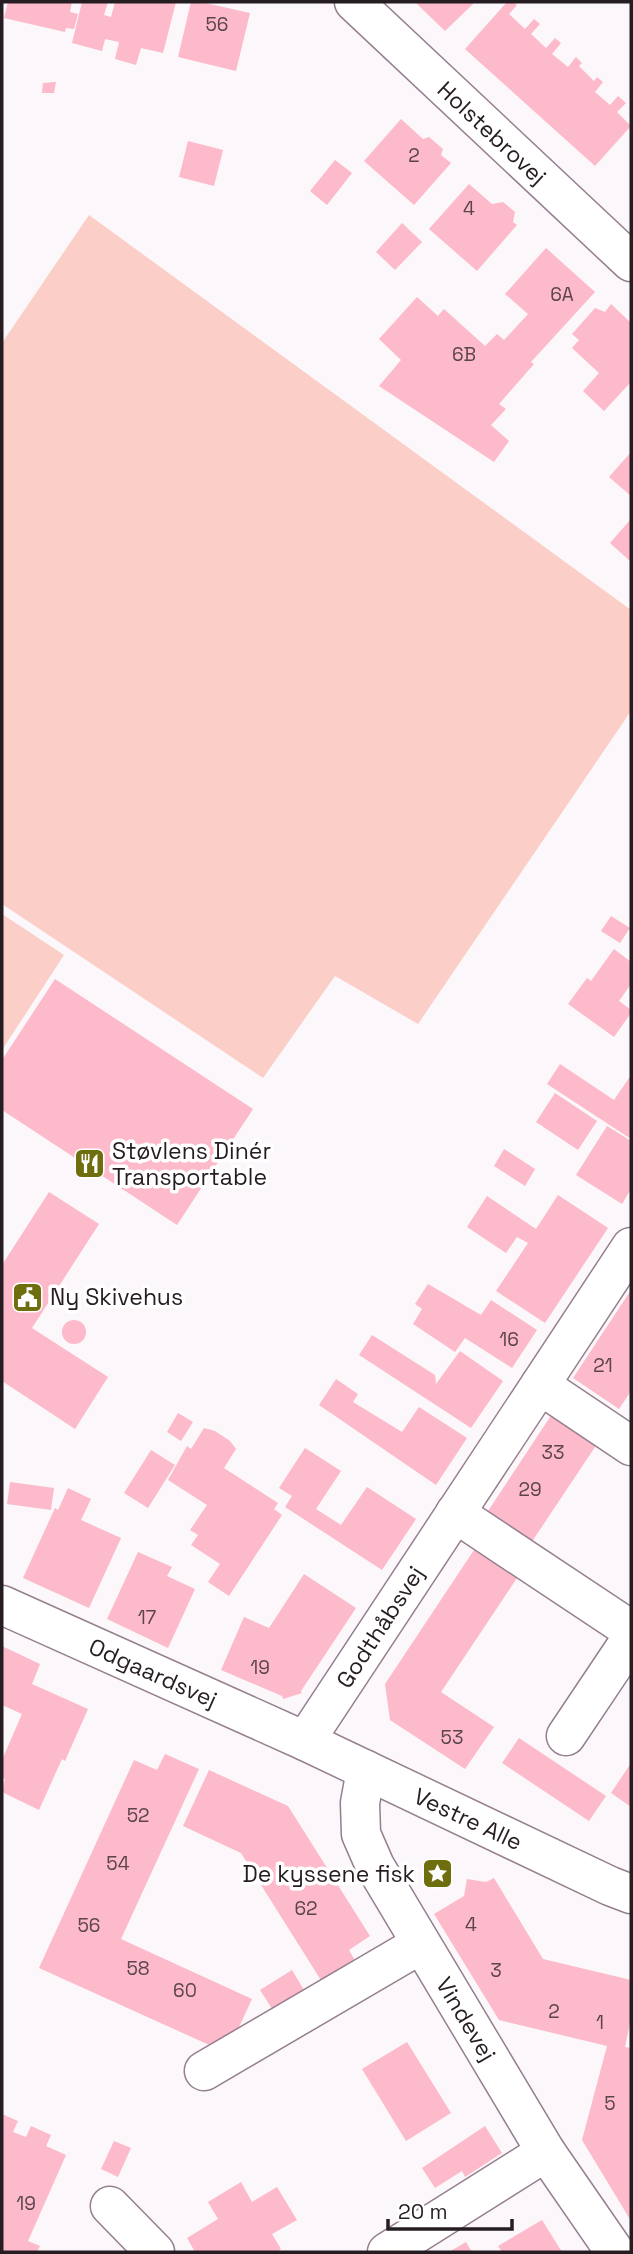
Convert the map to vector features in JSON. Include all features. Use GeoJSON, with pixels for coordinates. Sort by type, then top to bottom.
{"type":"FeatureCollection","features":[{"type":"Feature","properties":{"kind":"street","name":"Holstebrovej"},"geometry":{"type":"LineString","coordinates":[[354,2],[631,262]]}},
{"type":"Feature","properties":{"kind":"street","name":"Godthåbsvej"},"geometry":{"type":"LineString","coordinates":[[305,1741],[631,1247]]}},
{"type":"Feature","properties":{"kind":"street"},"geometry":{"type":"LineString","coordinates":[[540,1385],[631,1446]]}},
{"type":"Feature","properties":{"kind":"street"},"geometry":{"type":"LineString","coordinates":[[455,1513],[631,1630]]}},
{"type":"Feature","properties":{"kind":"street","name":"Odgaardsvej"},"geometry":{"type":"LineString","coordinates":[[2,1605],[305,1741]]}},
{"type":"Feature","properties":{"kind":"street"},"geometry":{"type":"LineString","coordinates":[[566,1736],[631,1639]]}},
{"type":"Feature","properties":{"kind":"street","name":"Vestre Alle"},"geometry":{"type":"LineString","coordinates":[[305,1741],[631,1894]]}},
{"type":"Feature","properties":{"kind":"street","name":"Vindevej"},"geometry":{"type":"LineString","coordinates":[[366,1770],[360,1803],[361,1834],[375,1867],[546,2152],[615,2252]]}},
{"type":"Feature","properties":{"kind":"street"},"geometry":{"type":"LineString","coordinates":[[204,2071],[421,1944]]}},
{"type":"Feature","properties":{"kind":"street"},"geometry":{"type":"LineString","coordinates":[[387,2252],[546,2152]]}},
{"type":"Feature","properties":{"kind":"street"},"geometry":{"type":"LineString","coordinates":[[110,2206],[155,2252]]}},
{"type":"Feature","properties":{"kind":"shaded area"},"geometry":{"type":"Polygon","coordinates":[[[89,215],[631,610],[631,711],[418,1024],[335,976],[263,1078],[2,904],[2,343],[89,215]]]}},
{"type":"Feature","properties":{"kind":"shaded area"},"geometry":{"type":"Polygon","coordinates":[[[2,914],[64,955],[2,1050],[2,914]]]}},
{"type":"Feature","properties":{"kind":"building"},"geometry":{"type":"Polygon","coordinates":[[[8,2],[72,2],[70,12],[78,14],[74,29],[66,28],[65,32],[4,18],[8,2]]]}},
{"type":"Feature","properties":{"kind":"building"},"geometry":{"type":"Polygon","coordinates":[[[82,2],[108,2],[104,15],[111,17],[115,2],[176,2],[163,53],[141,48],[136,65],[115,59],[119,42],[105,39],[102,51],[72,43],[82,2]]]}},
{"type":"Feature","properties":{"kind":"building"},"geometry":{"type":"Polygon","coordinates":[[[191,2],[250,13],[236,71],[178,57],[191,2]]]}},
{"type":"Feature","properties":{"kind":"building"},"geometry":{"type":"Polygon","coordinates":[[[415,2],[475,2],[445,31],[415,2]]]}},
{"type":"Feature","properties":{"kind":"building"},"geometry":{"type":"Polygon","coordinates":[[[507,2],[517,5],[509,14],[525,29],[534,19],[540,24],[531,34],[546,48],[555,38],[561,43],[552,54],[568,67],[576,57],[582,63],[579,66],[594,81],[597,77],[603,82],[595,92],[610,105],[618,96],[626,103],[617,112],[631,126],[595,166],[465,49],[507,2]]]}},
{"type":"Feature","properties":{"kind":"building"},"geometry":{"type":"Polygon","coordinates":[[[56,82],[54,93],[42,93],[43,83],[56,82]]]}},
{"type":"Feature","properties":{"kind":"building"},"geometry":{"type":"Polygon","coordinates":[[[401,119],[423,139],[429,137],[443,149],[441,155],[451,163],[414,205],[364,161],[401,119]]]}},
{"type":"Feature","properties":{"kind":"building"},"geometry":{"type":"Polygon","coordinates":[[[188,141],[223,150],[214,186],[179,177],[188,141]]]}},
{"type":"Feature","properties":{"kind":"building"},"geometry":{"type":"Polygon","coordinates":[[[335,160],[352,173],[327,205],[310,191],[335,160]]]}},
{"type":"Feature","properties":{"kind":"building"},"geometry":{"type":"Polygon","coordinates":[[[469,184],[492,204],[503,202],[515,212],[513,222],[517,225],[477,271],[429,229],[469,184]]]}},
{"type":"Feature","properties":{"kind":"building"},"geometry":{"type":"Polygon","coordinates":[[[402,223],[422,242],[395,270],[376,252],[402,223]]]}},
{"type":"Feature","properties":{"kind":"building"},"geometry":{"type":"Polygon","coordinates":[[[546,248],[595,292],[531,362],[534,364],[499,404],[506,409],[491,425],[509,441],[494,462],[379,386],[401,360],[379,339],[417,297],[438,316],[444,309],[485,346],[497,334],[504,340],[528,314],[505,294],[546,248]]]}},
{"type":"Feature","properties":{"kind":"building"},"geometry":{"type":"Polygon","coordinates":[[[611,304],[631,323],[631,382],[604,411],[583,391],[599,373],[572,348],[579,340],[572,334],[595,308],[605,312],[611,304]]]}},
{"type":"Feature","properties":{"kind":"building"},"geometry":{"type":"Polygon","coordinates":[[[631,452],[631,496],[609,477],[631,452]]]}},
{"type":"Feature","properties":{"kind":"building"},"geometry":{"type":"Polygon","coordinates":[[[631,519],[631,562],[610,543],[631,519]]]}},
{"type":"Feature","properties":{"kind":"building"},"geometry":{"type":"Polygon","coordinates":[[[611,916],[630,928],[620,943],[601,931],[611,916]]]}},
{"type":"Feature","properties":{"kind":"building"},"geometry":{"type":"Polygon","coordinates":[[[614,949],[631,962],[631,984],[619,1001],[631,1010],[631,1013],[614,1037],[568,1004],[587,978],[591,981],[614,949]]]}},
{"type":"Feature","properties":{"kind":"building"},"geometry":{"type":"Polygon","coordinates":[[[55,979],[253,1109],[177,1225],[2,1110],[2,1060],[55,979]]]}},
{"type":"Feature","properties":{"kind":"building"},"geometry":{"type":"Polygon","coordinates":[[[560,1064],[614,1100],[631,1075],[631,1139],[547,1084],[560,1064]]]}},
{"type":"Feature","properties":{"kind":"building"},"geometry":{"type":"Polygon","coordinates":[[[555,1093],[597,1121],[578,1150],[536,1122],[555,1093]]]}},
{"type":"Feature","properties":{"kind":"building"},"geometry":{"type":"Polygon","coordinates":[[[607,1126],[631,1141],[631,1189],[622,1204],[576,1175],[607,1126]]]}},
{"type":"Feature","properties":{"kind":"building"},"geometry":{"type":"Polygon","coordinates":[[[504,1149],[535,1169],[525,1186],[494,1166],[504,1149]]]}},
{"type":"Feature","properties":{"kind":"building","name":"Ny Skivehus"},"geometry":{"type":"Polygon","coordinates":[[[49,1192],[99,1224],[32,1328],[108,1377],[75,1429],[2,1381],[2,1265],[49,1192]]]}},
{"type":"Feature","properties":{"kind":"building"},"geometry":{"type":"Polygon","coordinates":[[[558,1195],[608,1228],[545,1323],[496,1291],[528,1243],[517,1237],[506,1253],[467,1227],[487,1196],[536,1229],[558,1195]]]}},
{"type":"Feature","properties":{"kind":"building"},"geometry":{"type":"Polygon","coordinates":[[[428,1284],[481,1315],[491,1300],[537,1330],[512,1368],[465,1338],[455,1352],[413,1324],[422,1309],[415,1304],[428,1284]]]}},
{"type":"Feature","properties":{"kind":"building"},"geometry":{"type":"Polygon","coordinates":[[[631,1290],[631,1391],[619,1409],[573,1378],[631,1290]]]}},
{"type":"Feature","properties":{"kind":"building"},"geometry":{"type":"Polygon","coordinates":[[[74,1320],[83,1323],[86,1332],[83,1341],[74,1344],[65,1341],[62,1332],[65,1323],[74,1320]]]}},
{"type":"Feature","properties":{"kind":"building"},"geometry":{"type":"Polygon","coordinates":[[[372,1335],[435,1375],[436,1384],[460,1351],[503,1381],[471,1428],[359,1355],[372,1335]]]}},
{"type":"Feature","properties":{"kind":"building"},"geometry":{"type":"Polygon","coordinates":[[[336,1379],[358,1394],[353,1402],[402,1432],[419,1407],[467,1438],[436,1485],[319,1405],[336,1379]]]}},
{"type":"Feature","properties":{"kind":"building"},"geometry":{"type":"Polygon","coordinates":[[[178,1413],[193,1422],[181,1441],[167,1432],[178,1413]]]}},
{"type":"Feature","properties":{"kind":"building"},"geometry":{"type":"Polygon","coordinates":[[[552,1414],[597,1444],[531,1543],[486,1514],[552,1414]]]}},
{"type":"Feature","properties":{"kind":"building"},"geometry":{"type":"Polygon","coordinates":[[[204,1428],[215,1431],[230,1441],[236,1449],[224,1468],[278,1503],[274,1509],[282,1515],[229,1596],[208,1582],[220,1564],[191,1545],[198,1535],[190,1530],[207,1505],[168,1480],[187,1446],[191,1449],[204,1428]]]}},
{"type":"Feature","properties":{"kind":"building"},"geometry":{"type":"Polygon","coordinates":[[[305,1448],[341,1471],[316,1509],[341,1525],[367,1487],[416,1519],[382,1570],[285,1507],[292,1496],[279,1488],[305,1448]]]}},
{"type":"Feature","properties":{"kind":"building"},"geometry":{"type":"Polygon","coordinates":[[[151,1450],[175,1465],[148,1508],[124,1493],[151,1450]]]}},
{"type":"Feature","properties":{"kind":"building"},"geometry":{"type":"Polygon","coordinates":[[[10,1482],[54,1488],[51,1510],[7,1504],[10,1482]]]}},
{"type":"Feature","properties":{"kind":"building"},"geometry":{"type":"Polygon","coordinates":[[[68,1488],[91,1499],[81,1520],[121,1538],[89,1608],[23,1578],[55,1508],[58,1510],[68,1488]]]}},
{"type":"Feature","properties":{"kind":"building"},"geometry":{"type":"Polygon","coordinates":[[[474,1550],[517,1578],[441,1692],[494,1727],[465,1769],[390,1720],[385,1684],[474,1550]]]}},
{"type":"Feature","properties":{"kind":"building"},"geometry":{"type":"Polygon","coordinates":[[[138,1552],[172,1567],[167,1576],[195,1589],[168,1648],[107,1619],[138,1552]]]}},
{"type":"Feature","properties":{"kind":"building"},"geometry":{"type":"Polygon","coordinates":[[[304,1574],[356,1608],[302,1693],[283,1699],[282,1696],[221,1670],[244,1617],[269,1628],[304,1574]]]}},
{"type":"Feature","properties":{"kind":"building"},"geometry":{"type":"Polygon","coordinates":[[[2,1646],[40,1664],[32,1684],[88,1709],[39,1810],[2,1792],[5,1779],[2,1778],[2,1760],[22,1714],[2,1705],[2,1646]]]}},
{"type":"Feature","properties":{"kind":"building"},"geometry":{"type":"Polygon","coordinates":[[[519,1738],[606,1796],[589,1821],[502,1763],[519,1738]]]}},
{"type":"Feature","properties":{"kind":"building"},"geometry":{"type":"Polygon","coordinates":[[[165,1754],[199,1769],[121,1939],[252,1999],[227,2053],[39,1968],[134,1760],[157,1770],[165,1754]]]}},
{"type":"Feature","properties":{"kind":"building"},"geometry":{"type":"Polygon","coordinates":[[[631,1763],[631,1807],[611,1793],[631,1763]]]}},
{"type":"Feature","properties":{"kind":"building"},"geometry":{"type":"Polygon","coordinates":[[[209,1770],[288,1806],[370,1936],[349,1950],[357,1964],[324,1985],[241,1853],[183,1826],[209,1770]]]}},
{"type":"Feature","properties":{"kind":"building"},"geometry":{"type":"Polygon","coordinates":[[[494,1878],[543,1959],[631,1980],[631,2018],[625,2047],[631,2048],[631,2221],[582,2140],[607,2046],[499,2020],[434,1914],[464,1896],[467,1879],[486,1882],[494,1878]]]}},
{"type":"Feature","properties":{"kind":"building"},"geometry":{"type":"Polygon","coordinates":[[[292,1970],[307,1995],[276,2015],[260,1990],[292,1970]]]}},
{"type":"Feature","properties":{"kind":"building"},"geometry":{"type":"Polygon","coordinates":[[[407,2042],[451,2113],[406,2141],[362,2069],[407,2042]]]}},
{"type":"Feature","properties":{"kind":"building"},"geometry":{"type":"Polygon","coordinates":[[[2,2114],[18,2121],[13,2132],[26,2137],[31,2126],[51,2135],[46,2146],[66,2155],[28,2241],[40,2246],[37,2252],[2,2252],[2,2114]]]}},
{"type":"Feature","properties":{"kind":"building"},"geometry":{"type":"Polygon","coordinates":[[[485,2126],[502,2153],[465,2177],[462,2171],[435,2188],[422,2168],[485,2126]]]}},
{"type":"Feature","properties":{"kind":"building"},"geometry":{"type":"Polygon","coordinates":[[[114,2141],[131,2148],[118,2177],[101,2169],[114,2141]]]}},
{"type":"Feature","properties":{"kind":"building"},"geometry":{"type":"Polygon","coordinates":[[[241,2182],[252,2202],[277,2187],[297,2220],[272,2234],[281,2249],[277,2252],[195,2252],[187,2238],[218,2219],[208,2202],[241,2182]]]}},
{"type":"Feature","properties":{"kind":"building"},"geometry":{"type":"Polygon","coordinates":[[[542,2220],[562,2252],[502,2252],[498,2246],[542,2220]]]}},
{"type":"Feature","properties":{"kind":"building"},"geometry":{"type":"Polygon","coordinates":[[[466,2242],[472,2252],[449,2252],[466,2242]]]}},
{"type":"Feature","properties":{"kind":"place","name":"Støvlens Dinér Transportable"},"geometry":{"type":"Point","coordinates":[89,1164]}},
{"type":"Feature","properties":{"kind":"place","name":"Ny Skivehus"},"geometry":{"type":"Point","coordinates":[27,1297]}},
{"type":"Feature","properties":{"kind":"place","name":"De kyssene fisk"},"geometry":{"type":"Point","coordinates":[438,1874]}}]}
